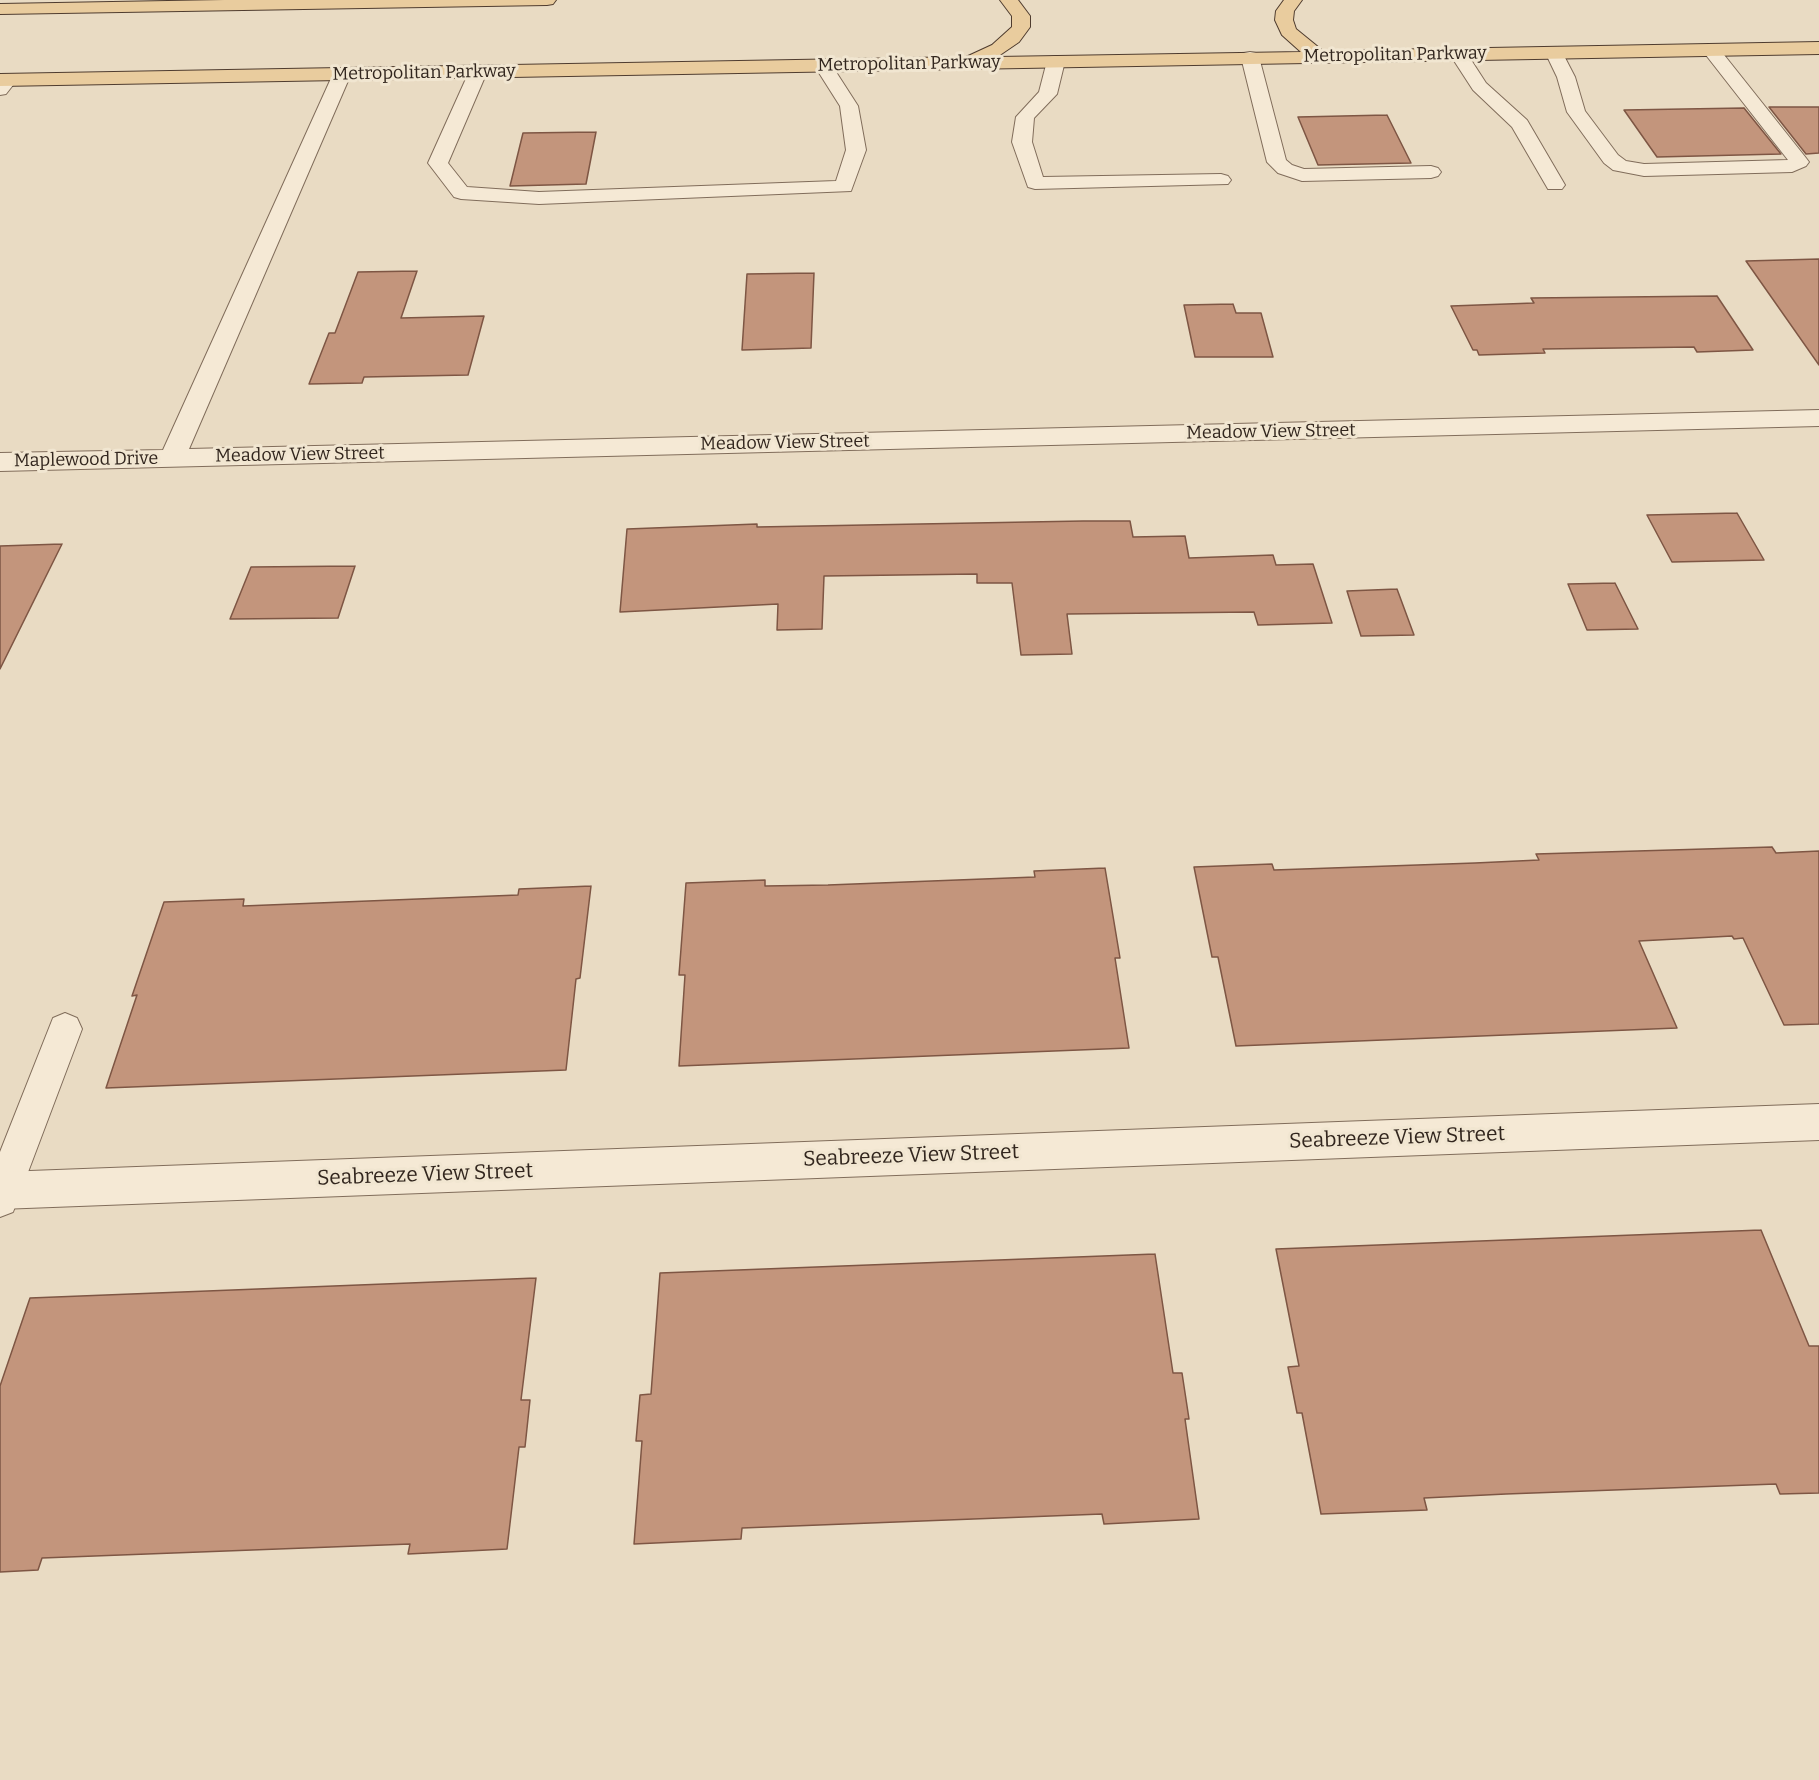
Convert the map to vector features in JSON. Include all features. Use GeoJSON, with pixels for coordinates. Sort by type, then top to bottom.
{"type":"FeatureCollection","features":[{"type":"Feature","properties":{"kind":"main road"},"geometry":{"type":"LineString","coordinates":[[0,9],[160,3],[547,0]]}},
{"type":"Feature","properties":{"kind":"main road"},"geometry":{"type":"LineString","coordinates":[[969,63],[999,49],[1013,38],[1021,27],[1021,16],[1009,0]]}},
{"type":"Feature","properties":{"kind":"main road"},"geometry":{"type":"LineString","coordinates":[[1293,0],[1285,10],[1284,20],[1288,31],[1318,56]]}},
{"type":"Feature","properties":{"kind":"main road","name":"Metropolitan Parkway"},"geometry":{"type":"LineString","coordinates":[[3,84],[342,74],[1819,48]]}},
{"type":"Feature","properties":{"kind":"street"},"geometry":{"type":"LineString","coordinates":[[172,458],[342,74]]}},
{"type":"Feature","properties":{"kind":"street","name":"Meadow View Street"},"geometry":{"type":"LineString","coordinates":[[172,458],[1819,418]]}},
{"type":"Feature","properties":{"kind":"street","name":"Maplewood Drive"},"geometry":{"type":"LineString","coordinates":[[0,462],[172,458]]}},
{"type":"Feature","properties":{"kind":"street","name":"Seabreeze View Street"},"geometry":{"type":"LineString","coordinates":[[1,1195],[1819,1122]]}},
{"type":"Feature","properties":{"kind":"lane"},"geometry":{"type":"LineString","coordinates":[[1554,52],[1566,76],[1576,112],[1611,159],[1620,166],[1644,170],[1792,166],[1799,162],[1711,50]]}},
{"type":"Feature","properties":{"kind":"lane"},"geometry":{"type":"LineString","coordinates":[[1458,53],[1479,86],[1520,124],[1555,185]]}},
{"type":"Feature","properties":{"kind":"lane"},"geometry":{"type":"LineString","coordinates":[[1250,57],[1277,162],[1285,169],[1302,174],[1431,172]]}},
{"type":"Feature","properties":{"kind":"lane"},"geometry":{"type":"LineString","coordinates":[[1056,62],[1048,94],[1025,117],[1022,142],[1035,183],[1221,180]]}},
{"type":"Feature","properties":{"kind":"lane"},"geometry":{"type":"LineString","coordinates":[[478,72],[438,163],[461,193],[539,198],[844,187],[856,150],[849,106],[823,65]]}},
{"type":"Feature","properties":{"kind":"lane"},"geometry":{"type":"LineString","coordinates":[[1,1195],[65,1029]]}},
{"type":"Feature","properties":{"kind":"building"},"geometry":{"type":"Polygon","coordinates":[[[1769,107],[1819,107],[1819,153],[1806,154],[1769,107]]]}},
{"type":"Feature","properties":{"kind":"building"},"geometry":{"type":"Polygon","coordinates":[[[1744,108],[1781,154],[1657,157],[1624,110],[1744,108]]]}},
{"type":"Feature","properties":{"kind":"building"},"geometry":{"type":"Polygon","coordinates":[[[1387,115],[1411,163],[1318,165],[1298,117],[1387,115]]]}},
{"type":"Feature","properties":{"kind":"building"},"geometry":{"type":"Polygon","coordinates":[[[596,132],[586,184],[510,186],[523,133],[596,132]]]}},
{"type":"Feature","properties":{"kind":"building"},"geometry":{"type":"Polygon","coordinates":[[[1819,259],[1819,365],[1746,261],[1819,259]]]}},
{"type":"Feature","properties":{"kind":"building"},"geometry":{"type":"Polygon","coordinates":[[[417,271],[401,318],[484,316],[468,375],[364,377],[362,383],[309,384],[329,333],[335,333],[358,272],[417,271]]]}},
{"type":"Feature","properties":{"kind":"building"},"geometry":{"type":"Polygon","coordinates":[[[814,273],[811,348],[742,350],[747,274],[814,273]]]}},
{"type":"Feature","properties":{"kind":"building"},"geometry":{"type":"Polygon","coordinates":[[[1717,296],[1753,350],[1697,352],[1694,347],[1543,349],[1545,353],[1479,355],[1477,350],[1473,350],[1451,306],[1534,303],[1531,298],[1717,296]]]}},
{"type":"Feature","properties":{"kind":"building"},"geometry":{"type":"Polygon","coordinates":[[[1233,304],[1236,313],[1261,313],[1273,357],[1195,357],[1184,305],[1233,304]]]}},
{"type":"Feature","properties":{"kind":"building"},"geometry":{"type":"Polygon","coordinates":[[[1737,513],[1764,560],[1672,562],[1647,515],[1737,513]]]}},
{"type":"Feature","properties":{"kind":"building"},"geometry":{"type":"Polygon","coordinates":[[[1130,521],[1133,537],[1185,536],[1189,558],[1273,555],[1276,565],[1313,564],[1332,623],[1258,625],[1254,612],[1067,614],[1072,654],[1021,655],[1012,583],[977,583],[977,574],[824,576],[822,629],[777,630],[778,604],[620,612],[627,529],[757,524],[757,527],[1130,521]]]}},
{"type":"Feature","properties":{"kind":"building"},"geometry":{"type":"Polygon","coordinates":[[[62,544],[0,669],[0,546],[62,544]]]}},
{"type":"Feature","properties":{"kind":"building"},"geometry":{"type":"Polygon","coordinates":[[[355,566],[338,618],[230,619],[251,567],[355,566]]]}},
{"type":"Feature","properties":{"kind":"building"},"geometry":{"type":"Polygon","coordinates":[[[1615,583],[1638,629],[1587,630],[1568,584],[1615,583]]]}},
{"type":"Feature","properties":{"kind":"building"},"geometry":{"type":"Polygon","coordinates":[[[1397,589],[1414,635],[1361,636],[1347,591],[1397,589]]]}},
{"type":"Feature","properties":{"kind":"building"},"geometry":{"type":"Polygon","coordinates":[[[1772,847],[1776,853],[1819,851],[1819,1024],[1784,1025],[1743,938],[1734,939],[1732,936],[1639,941],[1677,1028],[1236,1046],[1218,957],[1212,957],[1194,867],[1272,864],[1274,870],[1539,860],[1536,854],[1772,847]]]}},
{"type":"Feature","properties":{"kind":"building"},"geometry":{"type":"Polygon","coordinates":[[[1105,868],[1120,958],[1115,958],[1129,1048],[679,1066],[685,975],[679,975],[686,883],[765,880],[765,886],[828,885],[1035,877],[1034,871],[1105,868]]]}},
{"type":"Feature","properties":{"kind":"building"},"geometry":{"type":"Polygon","coordinates":[[[591,886],[580,978],[576,979],[566,1070],[106,1088],[137,995],[132,996],[164,902],[244,899],[243,906],[518,895],[519,889],[591,886]]]}},
{"type":"Feature","properties":{"kind":"building"},"geometry":{"type":"Polygon","coordinates":[[[1761,1230],[1809,1346],[1819,1346],[1819,1493],[1780,1494],[1776,1484],[1506,1494],[1424,1498],[1427,1510],[1321,1514],[1302,1413],[1297,1413],[1288,1367],[1299,1366],[1276,1249],[1761,1230]]]}},
{"type":"Feature","properties":{"kind":"building"},"geometry":{"type":"Polygon","coordinates":[[[1155,1254],[1173,1373],[1182,1373],[1189,1419],[1185,1419],[1199,1519],[1104,1524],[1102,1514],[742,1528],[741,1539],[634,1544],[642,1441],[636,1441],[640,1395],[651,1394],[660,1273],[1155,1254]]]}},
{"type":"Feature","properties":{"kind":"building"},"geometry":{"type":"Polygon","coordinates":[[[536,1278],[521,1400],[530,1400],[525,1447],[519,1447],[507,1549],[408,1554],[410,1544],[42,1558],[38,1570],[0,1572],[0,1386],[30,1298],[536,1278]]]}}]}
